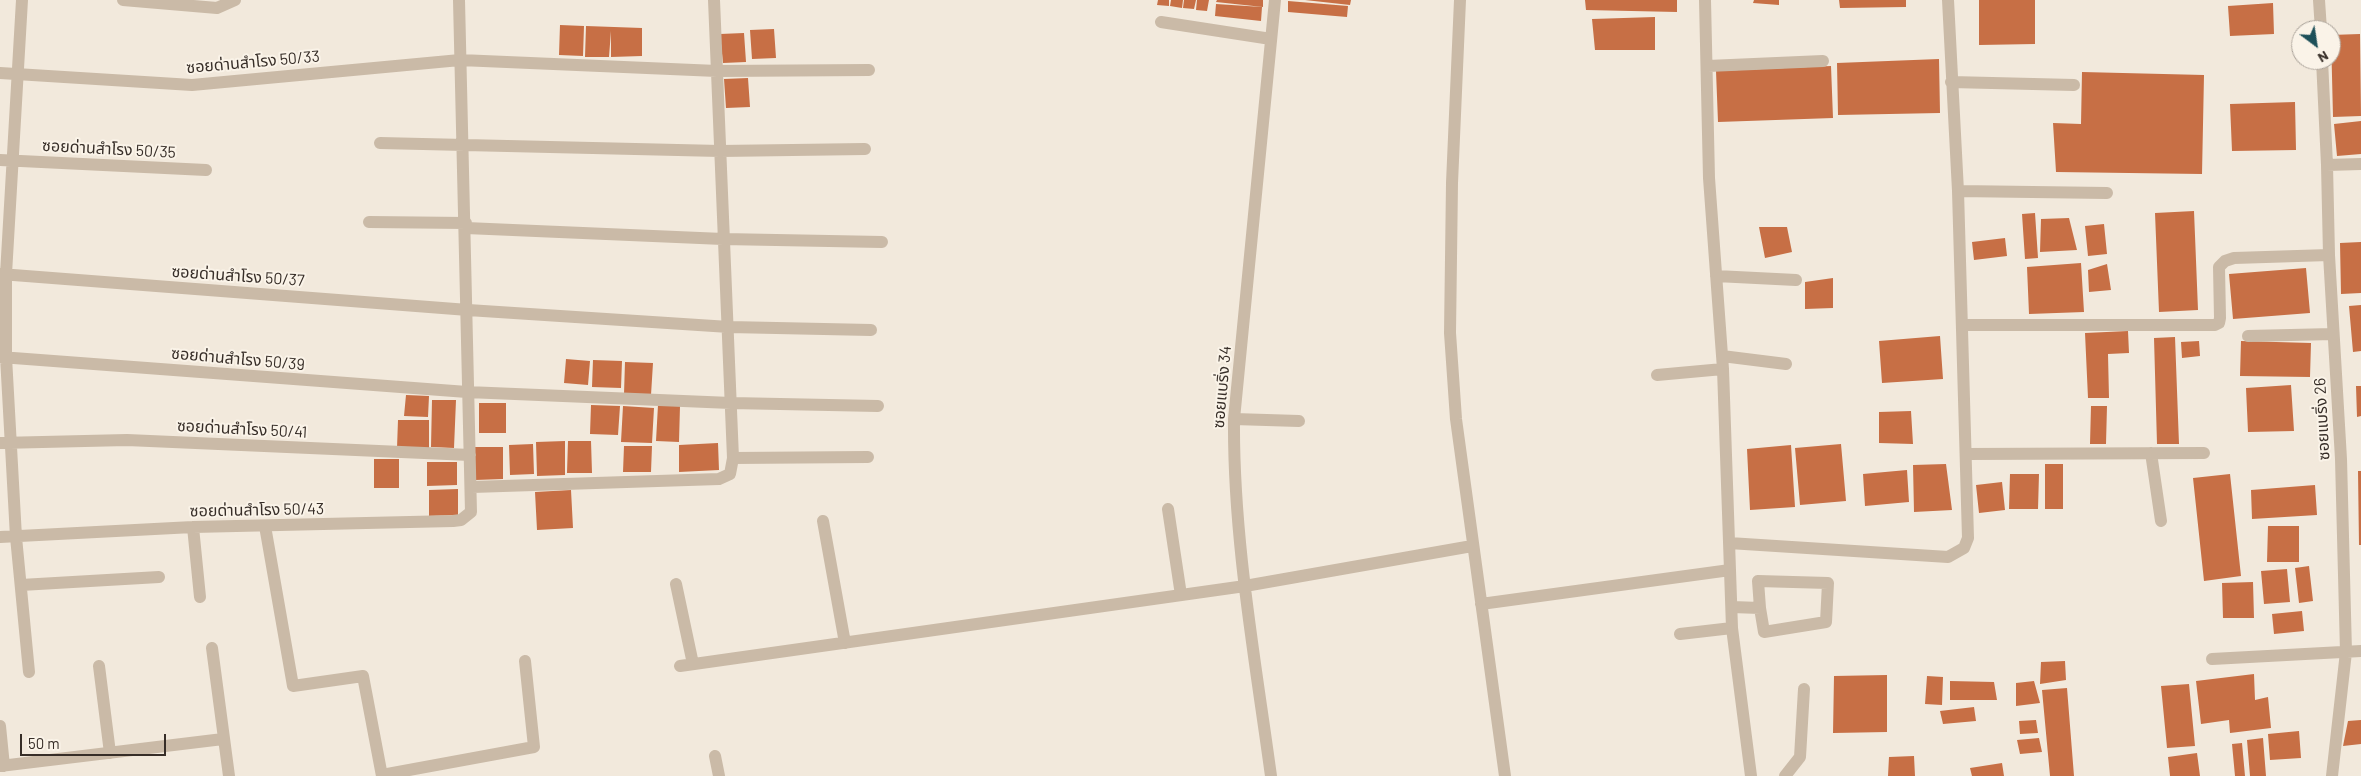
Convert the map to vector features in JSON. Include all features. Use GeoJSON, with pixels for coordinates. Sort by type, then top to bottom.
{"type":"FeatureCollection","features":[{"type":"Feature","properties":{"kind":"street"},"geometry":{"type":"LineString","coordinates":[[22,0],[18,74],[6,160],[3,357],[6,443],[29,672]]}},
{"type":"Feature","properties":{"kind":"street"},"geometry":{"type":"LineString","coordinates":[[124,0],[217,8],[235,0]]}},
{"type":"Feature","properties":{"kind":"street","name":"ซอยด่านสำโรง 50/43"},"geometry":{"type":"LineString","coordinates":[[0,537],[193,527],[461,520],[471,512],[472,487],[467,392],[468,310],[459,0]]}},
{"type":"Feature","properties":{"kind":"street"},"geometry":{"type":"LineString","coordinates":[[472,487],[718,479],[730,474],[733,458],[729,327],[714,0]]}},
{"type":"Feature","properties":{"kind":"street","name":"ซอยแบริ่ง 34"},"geometry":{"type":"LineString","coordinates":[[1272,776],[1245,586],[1234,468],[1234,419],[1275,0]]}},
{"type":"Feature","properties":{"kind":"street"},"geometry":{"type":"LineString","coordinates":[[1460,0],[1452,183],[1450,333],[1456,419],[1505,776]]}},
{"type":"Feature","properties":{"kind":"street"},"geometry":{"type":"LineString","coordinates":[[1705,0],[1708,66],[1709,178],[1723,363],[1732,628],[1751,776]]}},
{"type":"Feature","properties":{"kind":"street"},"geometry":{"type":"LineString","coordinates":[[1730,543],[1948,557],[1964,548],[1968,538],[1967,454],[1958,190],[1948,0]]}},
{"type":"Feature","properties":{"kind":"street"},"geometry":{"type":"LineString","coordinates":[[2319,0],[2320,20]]}},
{"type":"Feature","properties":{"kind":"street"},"geometry":{"type":"LineString","coordinates":[[1161,22],[1271,39]]}},
{"type":"Feature","properties":{"kind":"street","name":"ซอยด่านสำโรง 50/33"},"geometry":{"type":"LineString","coordinates":[[0,74],[209,85],[460,60],[717,71],[869,70]]}},
{"type":"Feature","properties":{"kind":"street"},"geometry":{"type":"LineString","coordinates":[[1708,66],[1823,61]]}},
{"type":"Feature","properties":{"kind":"street","name":"ซอยแบริ่ง 26"},"geometry":{"type":"LineString","coordinates":[[2323,70],[2328,165],[2329,255],[2341,459],[2346,652],[2332,776]]}},
{"type":"Feature","properties":{"kind":"street"},"geometry":{"type":"LineString","coordinates":[[1951,82],[2074,86]]}},
{"type":"Feature","properties":{"kind":"street"},"geometry":{"type":"LineString","coordinates":[[380,143],[720,151],[865,149]]}},
{"type":"Feature","properties":{"kind":"street","name":"ซอยด่านสำโรง 50/35"},"geometry":{"type":"LineString","coordinates":[[6,160],[206,170]]}},
{"type":"Feature","properties":{"kind":"street"},"geometry":{"type":"LineString","coordinates":[[2328,165],[2361,164]]}},
{"type":"Feature","properties":{"kind":"street"},"geometry":{"type":"LineString","coordinates":[[1958,190],[2107,193]]}},
{"type":"Feature","properties":{"kind":"street"},"geometry":{"type":"LineString","coordinates":[[369,222],[724,239],[882,242]]}},
{"type":"Feature","properties":{"kind":"street"},"geometry":{"type":"LineString","coordinates":[[1962,325],[2215,325],[2219,324],[2220,318],[2219,267],[2225,261],[2234,258],[2329,255]]}},
{"type":"Feature","properties":{"kind":"street","name":"ซอยด่านสำโรง 50/37"},"geometry":{"type":"LineString","coordinates":[[3,274],[468,310],[729,327],[871,330]]}},
{"type":"Feature","properties":{"kind":"street"},"geometry":{"type":"LineString","coordinates":[[1716,276],[1796,280]]}},
{"type":"Feature","properties":{"kind":"street"},"geometry":{"type":"LineString","coordinates":[[2248,336],[2333,334]]}},
{"type":"Feature","properties":{"kind":"street","name":"ซอยด่านสำโรง 50/39"},"geometry":{"type":"LineString","coordinates":[[3,357],[467,392],[731,403],[878,406]]}},
{"type":"Feature","properties":{"kind":"street"},"geometry":{"type":"LineString","coordinates":[[1657,375],[1723,363],[1786,364]]}},
{"type":"Feature","properties":{"kind":"street"},"geometry":{"type":"LineString","coordinates":[[1234,419],[1298,420]]}},
{"type":"Feature","properties":{"kind":"street","name":"ซอยด่านสำโรง 50/41"},"geometry":{"type":"LineString","coordinates":[[6,443],[127,440],[470,455]]}},
{"type":"Feature","properties":{"kind":"street"},"geometry":{"type":"LineString","coordinates":[[2151,453],[2160,522]]}},
{"type":"Feature","properties":{"kind":"street"},"geometry":{"type":"LineString","coordinates":[[1967,454],[2204,453]]}},
{"type":"Feature","properties":{"kind":"street"},"geometry":{"type":"LineString","coordinates":[[733,458],[868,457]]}},
{"type":"Feature","properties":{"kind":"street"},"geometry":{"type":"LineString","coordinates":[[1168,509],[1181,595]]}},
{"type":"Feature","properties":{"kind":"street"},"geometry":{"type":"LineString","coordinates":[[822,521],[845,643]]}},
{"type":"Feature","properties":{"kind":"street"},"geometry":{"type":"LineString","coordinates":[[266,526],[293,686],[363,676],[382,776],[534,747],[525,661]]}},
{"type":"Feature","properties":{"kind":"street"},"geometry":{"type":"LineString","coordinates":[[193,527],[200,597]]}},
{"type":"Feature","properties":{"kind":"street"},"geometry":{"type":"LineString","coordinates":[[676,584],[686,665],[1245,586],[1472,546]]}},
{"type":"Feature","properties":{"kind":"street"},"geometry":{"type":"LineString","coordinates":[[1481,604],[1730,570]]}},
{"type":"Feature","properties":{"kind":"street"},"geometry":{"type":"LineString","coordinates":[[21,586],[159,577]]}},
{"type":"Feature","properties":{"kind":"street"},"geometry":{"type":"LineString","coordinates":[[1758,581],[1828,583],[1826,622],[1764,632],[1760,608],[1758,581]]}},
{"type":"Feature","properties":{"kind":"street"},"geometry":{"type":"LineString","coordinates":[[1732,607],[1760,608]]}},
{"type":"Feature","properties":{"kind":"street"},"geometry":{"type":"LineString","coordinates":[[1680,634],[1732,628]]}},
{"type":"Feature","properties":{"kind":"street"},"geometry":{"type":"LineString","coordinates":[[212,648],[229,776]]}},
{"type":"Feature","properties":{"kind":"street"},"geometry":{"type":"LineString","coordinates":[[2212,658],[2361,651]]}},
{"type":"Feature","properties":{"kind":"street"},"geometry":{"type":"LineString","coordinates":[[99,666],[110,753]]}},
{"type":"Feature","properties":{"kind":"street"},"geometry":{"type":"LineString","coordinates":[[1785,776],[1800,757],[1804,689]]}},
{"type":"Feature","properties":{"kind":"street"},"geometry":{"type":"LineString","coordinates":[[0,726],[2,766],[224,739]]}},
{"type":"Feature","properties":{"kind":"street"},"geometry":{"type":"LineString","coordinates":[[715,756],[719,776]]}},
{"type":"Feature","properties":{"kind":"building"},"geometry":{"type":"Polygon","coordinates":[[[1158,0],[1169,0],[1169,6],[1157,5],[1158,0]]]}},
{"type":"Feature","properties":{"kind":"building"},"geometry":{"type":"Polygon","coordinates":[[[1171,0],[1183,0],[1182,8],[1170,6],[1171,0]]]}},
{"type":"Feature","properties":{"kind":"building"},"geometry":{"type":"Polygon","coordinates":[[[1184,0],[1196,0],[1194,9],[1183,8],[1184,0]]]}},
{"type":"Feature","properties":{"kind":"building"},"geometry":{"type":"Polygon","coordinates":[[[1197,0],[1209,0],[1207,11],[1196,10],[1197,0]]]}},
{"type":"Feature","properties":{"kind":"building"},"geometry":{"type":"Polygon","coordinates":[[[1217,0],[1263,0],[1263,7],[1216,2],[1217,0]]]}},
{"type":"Feature","properties":{"kind":"building"},"geometry":{"type":"Polygon","coordinates":[[[1305,0],[1351,0],[1350,5],[1305,0]]]}},
{"type":"Feature","properties":{"kind":"building"},"geometry":{"type":"Polygon","coordinates":[[[1585,0],[1677,0],[1677,12],[1586,10],[1585,0]]]}},
{"type":"Feature","properties":{"kind":"building"},"geometry":{"type":"Polygon","coordinates":[[[1754,0],[1779,0],[1779,5],[1753,3],[1754,0]]]}},
{"type":"Feature","properties":{"kind":"building"},"geometry":{"type":"Polygon","coordinates":[[[1839,0],[1906,0],[1906,7],[1840,8],[1839,0]]]}},
{"type":"Feature","properties":{"kind":"building"},"geometry":{"type":"Polygon","coordinates":[[[1979,0],[2035,0],[2035,44],[1979,45],[1979,0]]]}},
{"type":"Feature","properties":{"kind":"building"},"geometry":{"type":"Polygon","coordinates":[[[1288,1],[1348,6],[1347,17],[1288,12],[1288,1]]]}},
{"type":"Feature","properties":{"kind":"building"},"geometry":{"type":"Polygon","coordinates":[[[2273,3],[2274,34],[2230,36],[2228,6],[2273,3]]]}},
{"type":"Feature","properties":{"kind":"building"},"geometry":{"type":"Polygon","coordinates":[[[1216,4],[1262,7],[1261,21],[1215,16],[1216,4]]]}},
{"type":"Feature","properties":{"kind":"building"},"geometry":{"type":"Polygon","coordinates":[[[1655,17],[1655,50],[1595,50],[1592,19],[1655,17]]]}},
{"type":"Feature","properties":{"kind":"building"},"geometry":{"type":"Polygon","coordinates":[[[560,25],[584,26],[583,56],[559,55],[560,25]]]}},
{"type":"Feature","properties":{"kind":"building"},"geometry":{"type":"Polygon","coordinates":[[[586,26],[642,28],[642,56],[611,57],[611,31],[609,57],[585,57],[586,26]]]}},
{"type":"Feature","properties":{"kind":"building"},"geometry":{"type":"Polygon","coordinates":[[[774,29],[776,58],[752,59],[750,30],[774,29]]]}},
{"type":"Feature","properties":{"kind":"building"},"geometry":{"type":"Polygon","coordinates":[[[744,33],[746,62],[723,63],[720,34],[744,33]]]}},
{"type":"Feature","properties":{"kind":"building"},"geometry":{"type":"Polygon","coordinates":[[[2360,34],[2361,116],[2333,117],[2332,70],[2341,70],[2341,35],[2360,34]]]}},
{"type":"Feature","properties":{"kind":"building"},"geometry":{"type":"Polygon","coordinates":[[[1939,59],[1940,113],[1838,115],[1837,63],[1939,59]]]}},
{"type":"Feature","properties":{"kind":"building"},"geometry":{"type":"Polygon","coordinates":[[[1831,66],[1833,118],[1718,122],[1716,71],[1831,66]]]}},
{"type":"Feature","properties":{"kind":"building"},"geometry":{"type":"Polygon","coordinates":[[[2082,72],[2204,75],[2202,174],[2056,172],[2053,123],[2081,124],[2082,72]]]}},
{"type":"Feature","properties":{"kind":"building"},"geometry":{"type":"Polygon","coordinates":[[[748,78],[750,107],[726,108],[724,79],[748,78]]]}},
{"type":"Feature","properties":{"kind":"building"},"geometry":{"type":"Polygon","coordinates":[[[2295,102],[2296,150],[2232,151],[2230,104],[2295,102]]]}},
{"type":"Feature","properties":{"kind":"building"},"geometry":{"type":"Polygon","coordinates":[[[2361,121],[2361,154],[2337,156],[2334,124],[2361,121]]]}},
{"type":"Feature","properties":{"kind":"building"},"geometry":{"type":"Polygon","coordinates":[[[2194,211],[2198,310],[2159,312],[2155,213],[2194,211]]]}},
{"type":"Feature","properties":{"kind":"building"},"geometry":{"type":"Polygon","coordinates":[[[2035,213],[2038,258],[2025,259],[2022,214],[2035,213]]]}},
{"type":"Feature","properties":{"kind":"building"},"geometry":{"type":"Polygon","coordinates":[[[2069,218],[2077,250],[2040,252],[2041,219],[2069,218]]]}},
{"type":"Feature","properties":{"kind":"building"},"geometry":{"type":"Polygon","coordinates":[[[2104,224],[2107,254],[2088,256],[2085,226],[2104,224]]]}},
{"type":"Feature","properties":{"kind":"building"},"geometry":{"type":"Polygon","coordinates":[[[1759,227],[1787,227],[1792,252],[1765,258],[1759,227]]]}},
{"type":"Feature","properties":{"kind":"building"},"geometry":{"type":"Polygon","coordinates":[[[2005,238],[2007,256],[1974,260],[1972,242],[2005,238]]]}},
{"type":"Feature","properties":{"kind":"building"},"geometry":{"type":"Polygon","coordinates":[[[2361,242],[2361,293],[2341,294],[2340,243],[2361,242]]]}},
{"type":"Feature","properties":{"kind":"building"},"geometry":{"type":"Polygon","coordinates":[[[2081,263],[2084,312],[2029,314],[2027,267],[2081,263]]]}},
{"type":"Feature","properties":{"kind":"building"},"geometry":{"type":"Polygon","coordinates":[[[2107,264],[2111,290],[2089,292],[2088,270],[2107,264]]]}},
{"type":"Feature","properties":{"kind":"building"},"geometry":{"type":"Polygon","coordinates":[[[2306,268],[2310,313],[2233,319],[2229,274],[2306,268]]]}},
{"type":"Feature","properties":{"kind":"building"},"geometry":{"type":"Polygon","coordinates":[[[1833,278],[1833,308],[1805,309],[1805,282],[1833,278]]]}},
{"type":"Feature","properties":{"kind":"building"},"geometry":{"type":"Polygon","coordinates":[[[2361,305],[2361,351],[2353,352],[2349,306],[2361,305]]]}},
{"type":"Feature","properties":{"kind":"building"},"geometry":{"type":"Polygon","coordinates":[[[2128,331],[2129,353],[2108,354],[2109,398],[2088,398],[2085,333],[2128,331]]]}},
{"type":"Feature","properties":{"kind":"building"},"geometry":{"type":"Polygon","coordinates":[[[1940,336],[1943,379],[1882,383],[1879,341],[1940,336]]]}},
{"type":"Feature","properties":{"kind":"building"},"geometry":{"type":"Polygon","coordinates":[[[2175,337],[2179,444],[2157,444],[2154,338],[2175,337]]]}},
{"type":"Feature","properties":{"kind":"building"},"geometry":{"type":"Polygon","coordinates":[[[2199,341],[2200,356],[2182,358],[2181,342],[2199,341]]]}},
{"type":"Feature","properties":{"kind":"building"},"geometry":{"type":"Polygon","coordinates":[[[2241,341],[2311,343],[2310,377],[2240,376],[2241,341]]]}},
{"type":"Feature","properties":{"kind":"building"},"geometry":{"type":"Polygon","coordinates":[[[566,359],[590,361],[588,385],[564,383],[566,359]]]}},
{"type":"Feature","properties":{"kind":"building"},"geometry":{"type":"Polygon","coordinates":[[[593,360],[622,361],[621,388],[592,387],[593,360]]]}},
{"type":"Feature","properties":{"kind":"building"},"geometry":{"type":"Polygon","coordinates":[[[625,362],[653,363],[651,395],[624,394],[625,362]]]}},
{"type":"Feature","properties":{"kind":"building"},"geometry":{"type":"Polygon","coordinates":[[[2291,385],[2294,431],[2248,432],[2246,388],[2291,385]]]}},
{"type":"Feature","properties":{"kind":"building"},"geometry":{"type":"Polygon","coordinates":[[[2356,386],[2361,386],[2361,416],[2357,417],[2356,386]]]}},
{"type":"Feature","properties":{"kind":"building"},"geometry":{"type":"Polygon","coordinates":[[[406,395],[429,396],[428,417],[404,416],[406,395]]]}},
{"type":"Feature","properties":{"kind":"building"},"geometry":{"type":"Polygon","coordinates":[[[432,400],[456,400],[454,448],[431,447],[432,400]]]}},
{"type":"Feature","properties":{"kind":"building"},"geometry":{"type":"Polygon","coordinates":[[[479,403],[506,403],[506,433],[479,433],[479,403]]]}},
{"type":"Feature","properties":{"kind":"building"},"geometry":{"type":"Polygon","coordinates":[[[591,405],[620,406],[618,435],[590,434],[591,405]]]}},
{"type":"Feature","properties":{"kind":"building"},"geometry":{"type":"Polygon","coordinates":[[[658,405],[680,406],[679,442],[656,441],[658,405]]]}},
{"type":"Feature","properties":{"kind":"building"},"geometry":{"type":"Polygon","coordinates":[[[623,406],[654,408],[652,443],[621,442],[623,406]]]}},
{"type":"Feature","properties":{"kind":"building"},"geometry":{"type":"Polygon","coordinates":[[[2091,406],[2107,406],[2106,444],[2090,444],[2091,406]]]}},
{"type":"Feature","properties":{"kind":"building"},"geometry":{"type":"Polygon","coordinates":[[[1911,411],[1913,444],[1879,443],[1879,412],[1911,411]]]}},
{"type":"Feature","properties":{"kind":"building"},"geometry":{"type":"Polygon","coordinates":[[[398,420],[429,420],[429,449],[397,448],[398,420]]]}},
{"type":"Feature","properties":{"kind":"building"},"geometry":{"type":"Polygon","coordinates":[[[565,441],[565,475],[537,476],[536,442],[565,441]]]}},
{"type":"Feature","properties":{"kind":"building"},"geometry":{"type":"Polygon","coordinates":[[[568,441],[591,441],[592,473],[567,473],[568,441]]]}},
{"type":"Feature","properties":{"kind":"building"},"geometry":{"type":"Polygon","coordinates":[[[718,443],[719,470],[679,472],[679,445],[718,443]]]}},
{"type":"Feature","properties":{"kind":"building"},"geometry":{"type":"Polygon","coordinates":[[[533,444],[534,474],[510,475],[509,445],[533,444]]]}},
{"type":"Feature","properties":{"kind":"building"},"geometry":{"type":"Polygon","coordinates":[[[1841,444],[1846,501],[1800,505],[1795,448],[1841,444]]]}},
{"type":"Feature","properties":{"kind":"building"},"geometry":{"type":"Polygon","coordinates":[[[1791,445],[1795,507],[1750,510],[1747,449],[1791,445]]]}},
{"type":"Feature","properties":{"kind":"building"},"geometry":{"type":"Polygon","coordinates":[[[624,446],[652,446],[651,472],[623,472],[624,446]]]}},
{"type":"Feature","properties":{"kind":"building"},"geometry":{"type":"Polygon","coordinates":[[[475,447],[503,447],[503,479],[475,480],[475,447]]]}},
{"type":"Feature","properties":{"kind":"building"},"geometry":{"type":"Polygon","coordinates":[[[374,459],[399,459],[399,488],[374,488],[374,459]]]}},
{"type":"Feature","properties":{"kind":"building"},"geometry":{"type":"Polygon","coordinates":[[[427,462],[457,462],[457,485],[427,486],[427,462]]]}},
{"type":"Feature","properties":{"kind":"building"},"geometry":{"type":"Polygon","coordinates":[[[1946,464],[1952,510],[1914,512],[1913,465],[1946,464]]]}},
{"type":"Feature","properties":{"kind":"building"},"geometry":{"type":"Polygon","coordinates":[[[2045,464],[2063,464],[2063,509],[2045,509],[2045,464]]]}},
{"type":"Feature","properties":{"kind":"building"},"geometry":{"type":"Polygon","coordinates":[[[1907,470],[1909,502],[1865,506],[1863,474],[1907,470]]]}},
{"type":"Feature","properties":{"kind":"building"},"geometry":{"type":"Polygon","coordinates":[[[2358,471],[2361,471],[2361,545],[2359,545],[2358,471]]]}},
{"type":"Feature","properties":{"kind":"building"},"geometry":{"type":"Polygon","coordinates":[[[2010,474],[2039,474],[2038,509],[2009,509],[2010,474]]]}},
{"type":"Feature","properties":{"kind":"building"},"geometry":{"type":"Polygon","coordinates":[[[2230,474],[2241,576],[2204,581],[2193,478],[2230,474]]]}},
{"type":"Feature","properties":{"kind":"building"},"geometry":{"type":"Polygon","coordinates":[[[2002,482],[2005,510],[1979,513],[1976,485],[2002,482]]]}},
{"type":"Feature","properties":{"kind":"building"},"geometry":{"type":"Polygon","coordinates":[[[2315,485],[2317,515],[2252,519],[2251,490],[2315,485]]]}},
{"type":"Feature","properties":{"kind":"building"},"geometry":{"type":"Polygon","coordinates":[[[458,489],[458,515],[429,516],[429,490],[458,489]]]}},
{"type":"Feature","properties":{"kind":"building"},"geometry":{"type":"Polygon","coordinates":[[[571,490],[573,528],[537,530],[535,492],[571,490]]]}},
{"type":"Feature","properties":{"kind":"building"},"geometry":{"type":"Polygon","coordinates":[[[2268,526],[2299,526],[2299,562],[2267,562],[2268,526]]]}},
{"type":"Feature","properties":{"kind":"building"},"geometry":{"type":"Polygon","coordinates":[[[2309,566],[2313,601],[2299,603],[2295,568],[2309,566]]]}},
{"type":"Feature","properties":{"kind":"building"},"geometry":{"type":"Polygon","coordinates":[[[2287,569],[2290,602],[2264,604],[2261,571],[2287,569]]]}},
{"type":"Feature","properties":{"kind":"building"},"geometry":{"type":"Polygon","coordinates":[[[2253,582],[2254,618],[2223,618],[2222,583],[2253,582]]]}},
{"type":"Feature","properties":{"kind":"building"},"geometry":{"type":"Polygon","coordinates":[[[2302,611],[2304,631],[2274,634],[2272,614],[2302,611]]]}},
{"type":"Feature","properties":{"kind":"building"},"geometry":{"type":"Polygon","coordinates":[[[2065,661],[2066,680],[2040,684],[2041,662],[2065,661]]]}},
{"type":"Feature","properties":{"kind":"building"},"geometry":{"type":"Polygon","coordinates":[[[2254,674],[2255,700],[2268,697],[2271,728],[2230,733],[2229,720],[2201,724],[2196,681],[2254,674]]]}},
{"type":"Feature","properties":{"kind":"building"},"geometry":{"type":"Polygon","coordinates":[[[1887,675],[1887,732],[1833,733],[1834,676],[1887,675]]]}},
{"type":"Feature","properties":{"kind":"building"},"geometry":{"type":"Polygon","coordinates":[[[1927,676],[1943,677],[1942,705],[1925,704],[1927,676]]]}},
{"type":"Feature","properties":{"kind":"building"},"geometry":{"type":"Polygon","coordinates":[[[1950,681],[1994,682],[1997,700],[1950,700],[1950,681]]]}},
{"type":"Feature","properties":{"kind":"building"},"geometry":{"type":"Polygon","coordinates":[[[2034,681],[2040,703],[2016,706],[2016,683],[2034,681]]]}},
{"type":"Feature","properties":{"kind":"building"},"geometry":{"type":"Polygon","coordinates":[[[2189,684],[2195,746],[2167,748],[2161,686],[2189,684]]]}},
{"type":"Feature","properties":{"kind":"building"},"geometry":{"type":"Polygon","coordinates":[[[2067,688],[2074,776],[2050,776],[2042,690],[2067,688]]]}},
{"type":"Feature","properties":{"kind":"building"},"geometry":{"type":"Polygon","coordinates":[[[1974,707],[1976,721],[1943,724],[1940,711],[1974,707]]]}},
{"type":"Feature","properties":{"kind":"building"},"geometry":{"type":"Polygon","coordinates":[[[2036,720],[2038,733],[2020,734],[2019,721],[2036,720]]]}},
{"type":"Feature","properties":{"kind":"building"},"geometry":{"type":"Polygon","coordinates":[[[2361,720],[2361,744],[2343,746],[2348,721],[2361,720]]]}},
{"type":"Feature","properties":{"kind":"building"},"geometry":{"type":"Polygon","coordinates":[[[2299,731],[2301,758],[2270,760],[2268,734],[2299,731]]]}},
{"type":"Feature","properties":{"kind":"building"},"geometry":{"type":"Polygon","coordinates":[[[2039,738],[2042,752],[2020,754],[2017,740],[2039,738]]]}},
{"type":"Feature","properties":{"kind":"building"},"geometry":{"type":"Polygon","coordinates":[[[2263,738],[2266,776],[2250,776],[2247,740],[2263,738]]]}},
{"type":"Feature","properties":{"kind":"building"},"geometry":{"type":"Polygon","coordinates":[[[2242,743],[2245,776],[2235,776],[2232,744],[2242,743]]]}},
{"type":"Feature","properties":{"kind":"building"},"geometry":{"type":"Polygon","coordinates":[[[2197,753],[2200,776],[2170,776],[2168,757],[2197,753]]]}},
{"type":"Feature","properties":{"kind":"building"},"geometry":{"type":"Polygon","coordinates":[[[1914,756],[1915,776],[1888,776],[1889,757],[1914,756]]]}},
{"type":"Feature","properties":{"kind":"building"},"geometry":{"type":"Polygon","coordinates":[[[2002,763],[2004,776],[1972,776],[1970,768],[2002,763]]]}}]}
